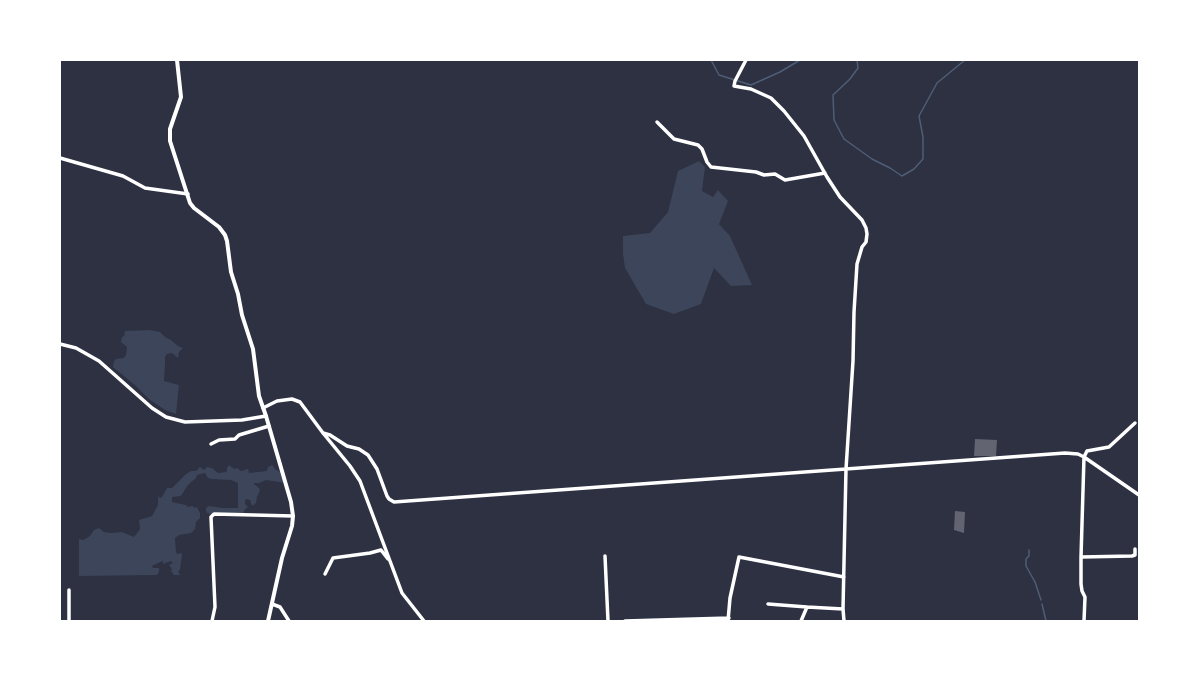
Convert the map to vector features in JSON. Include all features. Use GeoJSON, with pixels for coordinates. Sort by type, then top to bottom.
{"type":"FeatureCollection","features":[{"type":"Feature","properties":{"kind":"street"},"geometry":{"type":"LineString","coordinates":[[177,60],[181,97],[170,129],[170,136],[190,203],[194,208],[219,227],[225,235],[228,246],[230,272],[238,294],[242,315],[251,342],[259,396],[290,497],[293,516],[292,526],[282,558],[268,621]]}},
{"type":"Feature","properties":{"kind":"street"},"geometry":{"type":"LineString","coordinates":[[746,60],[734,86],[750,89],[771,98],[804,136],[840,197],[862,220],[866,228],[866,242],[862,247],[857,264],[846,469],[844,621]]}},
{"type":"Feature","properties":{"kind":"street"},"geometry":{"type":"LineString","coordinates":[[657,122],[674,139],[698,145],[702,149],[707,162],[711,167],[756,172],[764,175],[775,174],[785,180],[825,173]]}},
{"type":"Feature","properties":{"kind":"street"},"geometry":{"type":"LineString","coordinates":[[60,158],[123,176],[145,188],[188,194]]}},
{"type":"Feature","properties":{"kind":"street"},"geometry":{"type":"LineString","coordinates":[[60,344],[76,348],[99,361],[152,408],[166,417],[185,422],[237,420],[266,416]]}},
{"type":"Feature","properties":{"kind":"street"},"geometry":{"type":"LineString","coordinates":[[263,408],[277,401],[297,400],[300,402],[356,473],[402,593],[424,621]]}},
{"type":"Feature","properties":{"kind":"street"},"geometry":{"type":"LineString","coordinates":[[1084,621],[1085,596],[1082,591],[1081,584],[1081,557],[1084,457],[1087,451],[1109,446],[1135,423]]}},
{"type":"Feature","properties":{"kind":"street"},"geometry":{"type":"LineString","coordinates":[[212,444],[219,440],[235,439],[239,435],[269,426]]}},
{"type":"Feature","properties":{"kind":"street"},"geometry":{"type":"LineString","coordinates":[[323,433],[330,435],[347,446],[359,449],[368,455],[377,469],[387,496],[394,502],[1065,453],[1078,454],[1084,457],[1139,495]]}},
{"type":"Feature","properties":{"kind":"street"},"geometry":{"type":"LineString","coordinates":[[212,621],[215,607],[211,517],[214,514],[293,516]]}},
{"type":"Feature","properties":{"kind":"street"},"geometry":{"type":"LineString","coordinates":[[1081,557],[1132,556],[1135,555],[1135,549]]}},
{"type":"Feature","properties":{"kind":"street"},"geometry":{"type":"LineString","coordinates":[[325,574],[333,558],[381,550],[391,562]]}},
{"type":"Feature","properties":{"kind":"street"},"geometry":{"type":"LineString","coordinates":[[605,556],[608,621]]}},
{"type":"Feature","properties":{"kind":"street"},"geometry":{"type":"LineString","coordinates":[[625,621],[728,619],[730,598],[739,556],[844,577]]}},
{"type":"Feature","properties":{"kind":"street"},"geometry":{"type":"LineString","coordinates":[[69,590],[69,621]]}},
{"type":"Feature","properties":{"kind":"street"},"geometry":{"type":"LineString","coordinates":[[272,604],[280,607],[289,621]]}},
{"type":"Feature","properties":{"kind":"street"},"geometry":{"type":"LineString","coordinates":[[768,604],[843,608]]}},
{"type":"Feature","properties":{"kind":"street"},"geometry":{"type":"LineString","coordinates":[[801,621],[807,607]]}},
{"type":"Feature","properties":{"kind":"shaded area"},"geometry":{"type":"Polygon","coordinates":[[[699,161],[705,167],[702,191],[713,197],[718,190],[728,201],[719,224],[730,236],[752,285],[731,286],[714,268],[701,304],[674,314],[646,304],[625,268],[623,236],[650,233],[668,212],[678,171],[699,161]]]}},
{"type":"Feature","properties":{"kind":"shaded area"},"geometry":{"type":"Polygon","coordinates":[[[150,330],[160,332],[165,337],[183,348],[179,352],[178,358],[172,353],[167,354],[165,357],[164,381],[179,385],[176,414],[165,410],[149,399],[113,367],[116,359],[124,358],[126,355],[127,347],[121,342],[125,331],[150,330]]]}},
{"type":"Feature","properties":{"kind":"shaded area"},"geometry":{"type":"Polygon","coordinates":[[[229,465],[234,469],[237,468],[241,471],[248,469],[249,473],[267,471],[268,467],[272,465],[276,470],[281,472],[285,483],[266,480],[259,483],[253,483],[260,490],[256,503],[252,506],[250,500],[246,499],[245,504],[248,507],[244,510],[244,514],[210,514],[207,513],[206,510],[209,506],[238,508],[238,483],[231,480],[211,479],[208,478],[205,473],[197,475],[181,496],[172,497],[172,502],[186,505],[188,507],[197,507],[200,513],[200,518],[196,522],[195,529],[191,533],[179,535],[175,538],[176,552],[177,554],[181,553],[182,555],[180,570],[178,571],[180,575],[174,575],[171,571],[172,569],[169,565],[173,563],[171,561],[163,564],[163,561],[152,566],[153,568],[159,568],[157,575],[79,576],[79,539],[83,540],[90,536],[94,530],[99,528],[104,532],[122,532],[134,537],[140,529],[139,520],[152,516],[158,505],[158,496],[160,498],[162,497],[167,488],[172,488],[185,475],[191,471],[196,471],[200,467],[204,470],[207,467],[212,468],[218,473],[226,472],[229,465]]]}},
{"type":"Feature","properties":{"kind":"building"},"geometry":{"type":"Polygon","coordinates":[[[975,439],[997,440],[996,456],[974,456],[975,439]]]}},
{"type":"Feature","properties":{"kind":"building"},"geometry":{"type":"Polygon","coordinates":[[[955,511],[965,512],[964,533],[954,530],[955,511]]]}},
{"type":"Feature","properties":{"kind":"waterway"},"geometry":{"type":"LineString","coordinates":[[711,60],[719,75],[751,85],[780,72],[800,60]]}},
{"type":"Feature","properties":{"kind":"waterway"},"geometry":{"type":"LineString","coordinates":[[857,60],[858,68],[850,79],[833,95],[834,120],[844,139],[872,159],[902,176],[914,169],[923,159],[923,137],[919,116],[937,83],[965,60]]}},
{"type":"Feature","properties":{"kind":"waterway"},"geometry":{"type":"LineString","coordinates":[[1029,550],[1029,556],[1026,559],[1026,566],[1035,582],[1041,600]]}},
{"type":"Feature","properties":{"kind":"waterway"},"geometry":{"type":"LineString","coordinates":[[1042,604],[1046,621]]}}]}
